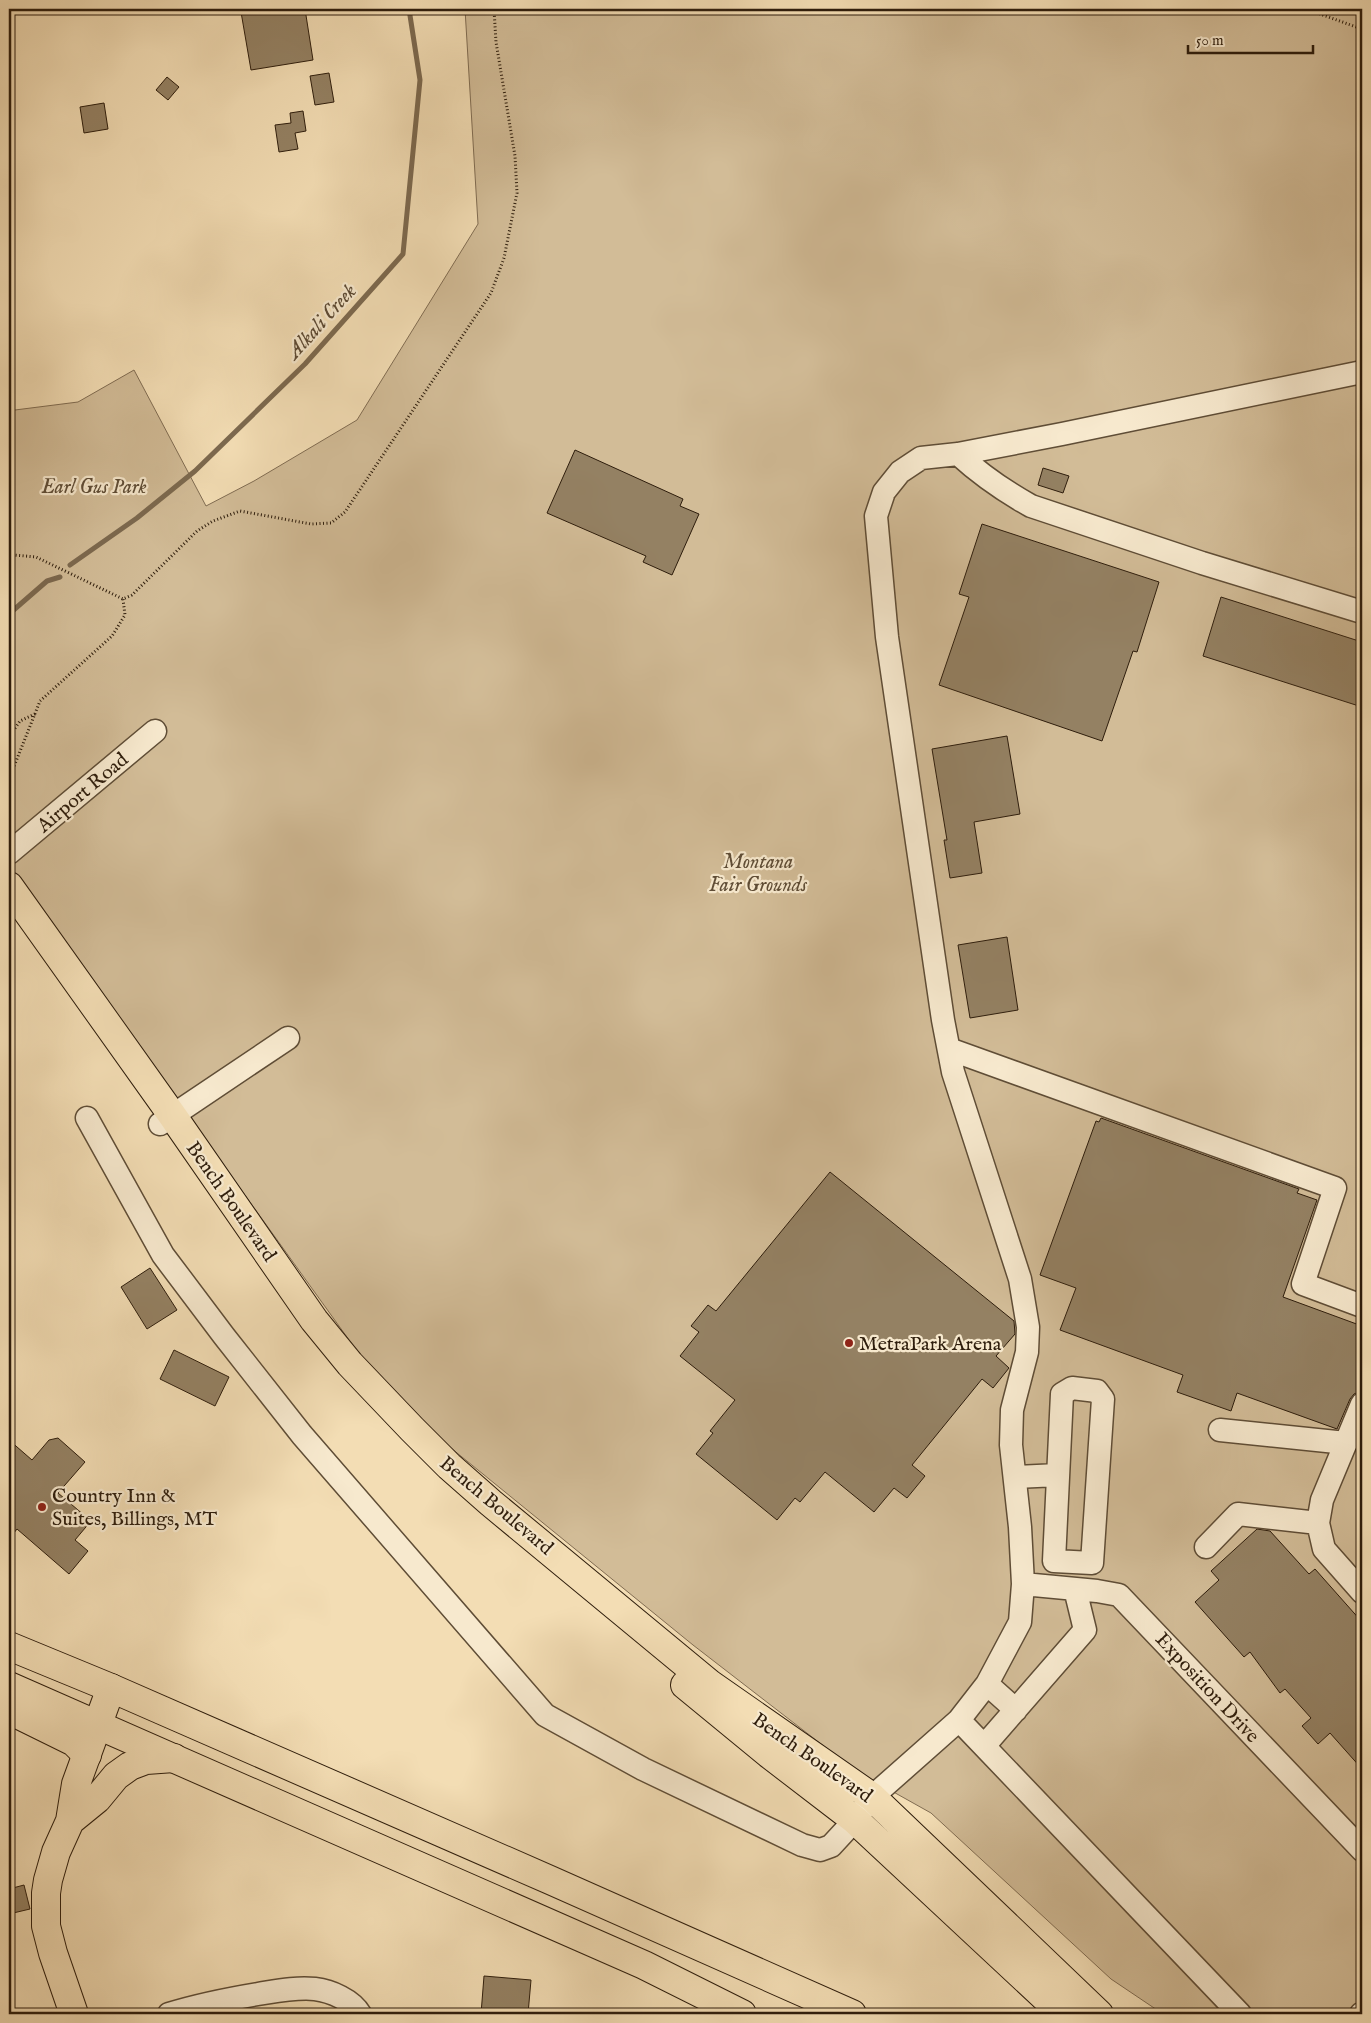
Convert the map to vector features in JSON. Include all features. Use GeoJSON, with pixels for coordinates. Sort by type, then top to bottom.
{"type":"FeatureCollection","features":[{"type":"Feature","properties":{"kind":"main road","name":"Bench Boulevard"},"geometry":{"type":"LineString","coordinates":[[9,886],[166,1120],[314,1320],[377,1393],[449,1466],[710,1684],[872,1797],[1099,2014]]}},
{"type":"Feature","properties":{"kind":"main road"},"geometry":{"type":"LineString","coordinates":[[9,919],[166,1120],[294,1319],[355,1394],[417,1460],[455,1494],[710,1707],[855,1820],[1055,2007]]}},
{"type":"Feature","properties":{"kind":"main road"},"geometry":{"type":"LineString","coordinates":[[9,1646],[111,1688],[852,2014]]}},
{"type":"Feature","properties":{"kind":"main road"},"geometry":{"type":"LineString","coordinates":[[9,1686],[100,1724],[644,1965],[742,2014]]}},
{"type":"Feature","properties":{"kind":"main road"},"geometry":{"type":"LineString","coordinates":[[74,2014],[53,1953],[46,1926],[48,1880],[56,1852],[70,1821],[76,1784],[100,1724],[111,1688]]}},
{"type":"Feature","properties":{"kind":"main road"},"geometry":{"type":"LineString","coordinates":[[9,1710],[74,1742],[88,1755]]}},
{"type":"Feature","properties":{"kind":"main road"},"geometry":{"type":"LineString","coordinates":[[70,1821],[97,1799],[116,1776],[130,1766],[146,1760],[174,1758]]}},
{"type":"Feature","properties":{"kind":"street"},"geometry":{"type":"LineString","coordinates":[[87,1118],[164,1255],[224,1336],[302,1435],[545,1715],[643,1769],[802,1845],[820,1850],[831,1846],[855,1820],[872,1797],[960,1720],[987,1684],[1020,1622],[1023,1584],[1012,1445],[1012,1410],[1027,1352],[1028,1327],[1020,1279],[953,1072],[948,1049],[930,938],[887,637],[876,516],[884,492],[900,472],[921,458],[958,454],[1362,372]]}},
{"type":"Feature","properties":{"kind":"street"},"geometry":{"type":"LineString","coordinates":[[958,454],[1005,492],[1031,506],[1202,563],[1362,612]]}},
{"type":"Feature","properties":{"kind":"street","name":"Airport Road"},"geometry":{"type":"LineString","coordinates":[[9,853],[155,731]]}},
{"type":"Feature","properties":{"kind":"street"},"geometry":{"type":"LineString","coordinates":[[166,1120],[288,1038]]}},
{"type":"Feature","properties":{"kind":"street"},"geometry":{"type":"LineString","coordinates":[[948,1049],[1335,1188],[1303,1284],[1362,1306]]}},
{"type":"Feature","properties":{"kind":"street"},"geometry":{"type":"LineString","coordinates":[[1072,1388],[1097,1391],[1103,1399],[1092,1564],[1054,1562],[1058,1475],[1062,1394],[1072,1388]]}},
{"type":"Feature","properties":{"kind":"street"},"geometry":{"type":"LineString","coordinates":[[1362,1404],[1322,1500],[1318,1523],[1324,1549],[1362,1592]]}},
{"type":"Feature","properties":{"kind":"street"},"geometry":{"type":"LineString","coordinates":[[1220,1430],[1346,1444]]}},
{"type":"Feature","properties":{"kind":"street"},"geometry":{"type":"LineString","coordinates":[[1015,1477],[1058,1475]]}},
{"type":"Feature","properties":{"kind":"street"},"geometry":{"type":"LineString","coordinates":[[1206,1547],[1238,1514],[1318,1523]]}},
{"type":"Feature","properties":{"kind":"street","name":"Exposition Drive"},"geometry":{"type":"LineString","coordinates":[[1023,1584],[1119,1595],[1362,1850]]}},
{"type":"Feature","properties":{"kind":"street"},"geometry":{"type":"LineString","coordinates":[[984,1746],[1085,1630],[1075,1589]]}},
{"type":"Feature","properties":{"kind":"street"},"geometry":{"type":"LineString","coordinates":[[987,1684],[1016,1710]]}},
{"type":"Feature","properties":{"kind":"street"},"geometry":{"type":"LineString","coordinates":[[960,1720],[1240,2014]]}},
{"type":"Feature","properties":{"kind":"street"},"geometry":{"type":"LineString","coordinates":[[169,2014],[220,2000],[306,1988],[327,1992],[342,1998],[360,2014]]}},
{"type":"Feature","properties":{"kind":"path"},"geometry":{"type":"LineString","coordinates":[[9,557],[14,555],[36,557],[123,599],[132,595],[197,531],[213,521],[240,511],[311,524],[331,523],[345,512],[491,293],[504,258],[517,193],[515,156],[496,42],[494,9]]}},
{"type":"Feature","properties":{"kind":"path"},"geometry":{"type":"LineString","coordinates":[[1306,9],[1362,29]]}},
{"type":"Feature","properties":{"kind":"path"},"geometry":{"type":"LineString","coordinates":[[9,780],[40,701],[112,636],[125,614],[123,599]]}},
{"type":"Feature","properties":{"kind":"path"},"geometry":{"type":"LineString","coordinates":[[9,737],[20,721],[35,714]]}},
{"type":"Feature","properties":{"kind":"green space","name":"Montana Fair Grounds"},"geometry":{"type":"Polygon","coordinates":[[[465,9],[1362,9],[1362,2014],[1163,2014],[1111,1979],[931,1813],[856,1771],[693,1645],[435,1435],[362,1358],[9,867],[9,408],[15,410],[78,402],[134,370],[206,506],[254,481],[357,420],[478,224],[465,9]]]}},
{"type":"Feature","properties":{"kind":"building"},"geometry":{"type":"Polygon","coordinates":[[[260,9],[305,9],[313,60],[251,70],[241,12],[260,9]]]}},
{"type":"Feature","properties":{"kind":"building"},"geometry":{"type":"Polygon","coordinates":[[[329,73],[334,102],[315,105],[310,76],[329,73]]]}},
{"type":"Feature","properties":{"kind":"building"},"geometry":{"type":"Polygon","coordinates":[[[167,77],[179,87],[168,100],[156,90],[167,77]]]}},
{"type":"Feature","properties":{"kind":"building"},"geometry":{"type":"Polygon","coordinates":[[[104,103],[108,129],[84,133],[80,107],[104,103]]]}},
{"type":"Feature","properties":{"kind":"building"},"geometry":{"type":"Polygon","coordinates":[[[303,111],[306,131],[295,133],[298,149],[279,152],[275,125],[291,123],[290,113],[303,111]]]}},
{"type":"Feature","properties":{"kind":"building"},"geometry":{"type":"Polygon","coordinates":[[[575,450],[683,499],[680,506],[699,514],[672,575],[643,562],[646,556],[547,513],[575,450]]]}},
{"type":"Feature","properties":{"kind":"building"},"geometry":{"type":"Polygon","coordinates":[[[1043,468],[1069,476],[1063,493],[1038,485],[1043,468]]]}},
{"type":"Feature","properties":{"kind":"building"},"geometry":{"type":"Polygon","coordinates":[[[982,524],[1159,582],[1137,652],[1133,651],[1102,741],[939,685],[969,597],[959,594],[982,524]]]}},
{"type":"Feature","properties":{"kind":"building"},"geometry":{"type":"Polygon","coordinates":[[[1221,597],[1362,642],[1362,707],[1203,656],[1221,597]]]}},
{"type":"Feature","properties":{"kind":"building"},"geometry":{"type":"Polygon","coordinates":[[[1007,736],[1020,814],[974,822],[982,873],[950,878],[944,840],[947,840],[932,749],[1007,736]]]}},
{"type":"Feature","properties":{"kind":"building"},"geometry":{"type":"Polygon","coordinates":[[[1007,937],[1018,1010],[970,1018],[958,945],[1007,937]]]}},
{"type":"Feature","properties":{"kind":"building"},"geometry":{"type":"Polygon","coordinates":[[[1101,1118],[1299,1189],[1297,1193],[1317,1200],[1283,1297],[1362,1326],[1362,1382],[1359,1392],[1350,1399],[1337,1429],[1237,1393],[1231,1411],[1177,1392],[1183,1375],[1060,1330],[1076,1288],[1040,1275],[1096,1121],[1099,1122],[1101,1118]]]}},
{"type":"Feature","properties":{"kind":"building","name":"MetraPark Arena"},"geometry":{"type":"Polygon","coordinates":[[[830,1172],[1014,1321],[1015,1334],[996,1356],[1009,1368],[993,1388],[982,1379],[912,1465],[925,1476],[907,1498],[894,1488],[874,1512],[825,1472],[800,1502],[795,1498],[777,1520],[696,1454],[713,1433],[710,1431],[735,1400],[680,1356],[699,1332],[691,1326],[708,1305],[716,1311],[830,1172]]]}},
{"type":"Feature","properties":{"kind":"building"},"geometry":{"type":"Polygon","coordinates":[[[150,1268],[177,1310],[147,1329],[121,1287],[150,1268]]]}},
{"type":"Feature","properties":{"kind":"building"},"geometry":{"type":"Polygon","coordinates":[[[174,1350],[229,1377],[215,1406],[160,1379],[174,1350]]]}},
{"type":"Feature","properties":{"kind":"building","name":"Country Inn & Suites, Billings, MT"},"geometry":{"type":"Polygon","coordinates":[[[58,1438],[85,1462],[58,1493],[91,1521],[75,1540],[88,1551],[69,1574],[17,1529],[9,1539],[9,1440],[32,1460],[49,1440],[58,1438]]]}},
{"type":"Feature","properties":{"kind":"building"},"geometry":{"type":"Polygon","coordinates":[[[1257,1529],[1270,1531],[1309,1574],[1315,1569],[1362,1622],[1362,1769],[1330,1733],[1318,1744],[1302,1726],[1311,1718],[1285,1689],[1280,1693],[1250,1652],[1244,1657],[1195,1602],[1219,1580],[1211,1571],[1257,1529]]]}},
{"type":"Feature","properties":{"kind":"building"},"geometry":{"type":"Polygon","coordinates":[[[24,1885],[30,1909],[9,1914],[9,1889],[24,1885]]]}},
{"type":"Feature","properties":{"kind":"building"},"geometry":{"type":"Polygon","coordinates":[[[484,1976],[531,1980],[528,2014],[481,2014],[484,1976]]]}},
{"type":"Feature","properties":{"kind":"waterway","name":"Alkali Creek"},"geometry":{"type":"LineString","coordinates":[[70,565],[137,518],[195,471],[305,364],[403,254],[420,80],[409,9]]}},
{"type":"Feature","properties":{"kind":"waterway","name":"Alkali Creek"},"geometry":{"type":"LineString","coordinates":[[9,614],[47,581],[60,577]]}},
{"type":"Feature","properties":{"kind":"place","name":"MetraPark Arena"},"geometry":{"type":"Point","coordinates":[849,1343]}},
{"type":"Feature","properties":{"kind":"place","name":"Country Inn & Suites, Billings, MT"},"geometry":{"type":"Point","coordinates":[42,1507]}},
{"type":"Feature","properties":{"kind":"park label","name":"Earl Gus Park"},"geometry":{"type":"Point","coordinates":[94,486]}}]}
